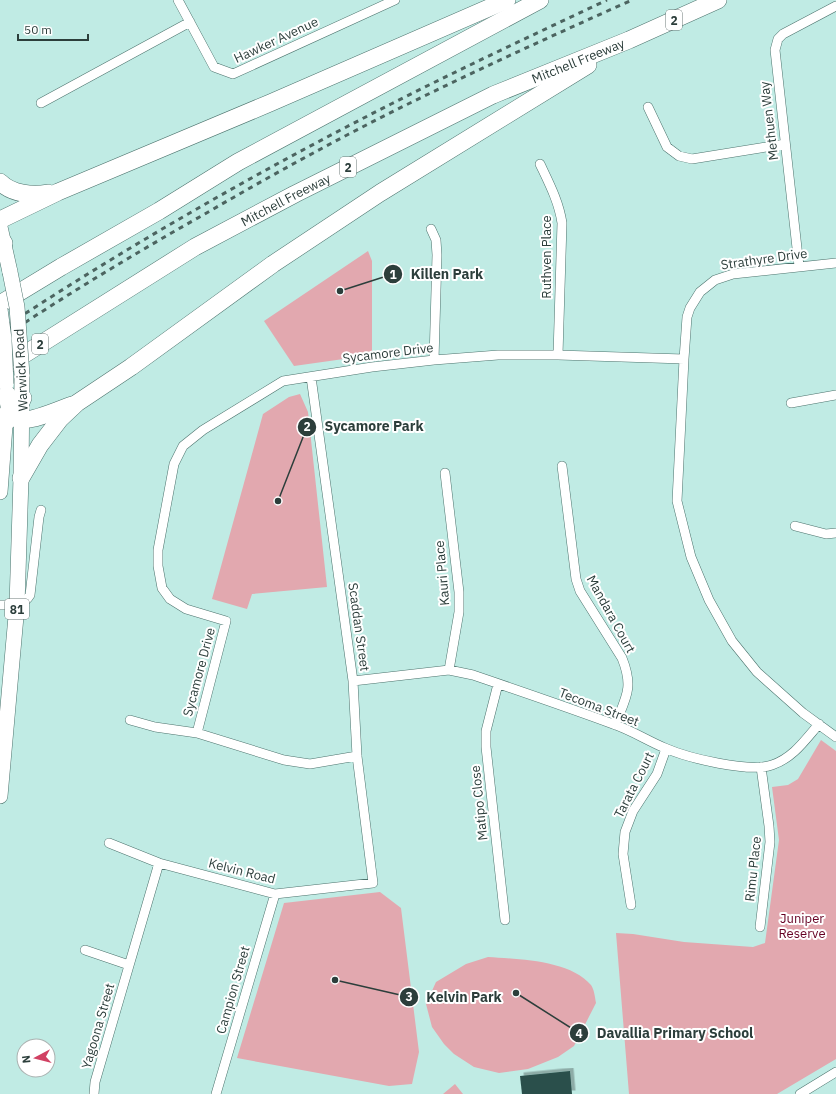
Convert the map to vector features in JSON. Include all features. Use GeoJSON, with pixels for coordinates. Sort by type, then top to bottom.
{"type":"FeatureCollection","features":[{"type":"Feature","properties":{"kind":"highway"},"geometry":{"type":"LineString","coordinates":[[0,220],[58,192],[507,0]]}},
{"type":"Feature","properties":{"kind":"highway"},"geometry":{"type":"LineString","coordinates":[[0,304],[159,211],[238,162],[540,0]]}},
{"type":"Feature","properties":{"kind":"highway","name":"Mitchell Freeway"},"geometry":{"type":"LineString","coordinates":[[4,382],[195,247],[296,194],[493,95],[629,40],[718,0]]}},
{"type":"Feature","properties":{"kind":"highway"},"geometry":{"type":"LineString","coordinates":[[21,478],[40,445],[60,419],[78,403],[131,367],[285,256],[380,193],[629,40]]}},
{"type":"Feature","properties":{"kind":"highway"},"geometry":{"type":"LineString","coordinates":[[0,182],[14,190],[31,194],[58,192]]}},
{"type":"Feature","properties":{"kind":"highway"},"geometry":{"type":"LineString","coordinates":[[4,382],[11,421]]}},
{"type":"Feature","properties":{"kind":"highway"},"geometry":{"type":"LineString","coordinates":[[11,421],[23,398]]}},
{"type":"Feature","properties":{"kind":"highway"},"geometry":{"type":"LineString","coordinates":[[11,421],[33,419],[78,403]]}},
{"type":"Feature","properties":{"kind":"main road","name":"Warwick Road"},"geometry":{"type":"LineString","coordinates":[[0,227],[17,307],[23,398]]}},
{"type":"Feature","properties":{"kind":"main road","name":"Warwick Road"},"geometry":{"type":"LineString","coordinates":[[0,309],[4,339],[4,382]]}},
{"type":"Feature","properties":{"kind":"main road","name":"Warwick Road"},"geometry":{"type":"LineString","coordinates":[[0,796],[17,606],[32,515],[21,478],[11,421]]}},
{"type":"Feature","properties":{"kind":"main road","name":"Warwick Road"},"geometry":{"type":"LineString","coordinates":[[0,492],[11,421]]}},
{"type":"Feature","properties":{"kind":"street","name":"Hawker Avenue"},"geometry":{"type":"LineString","coordinates":[[178,0],[214,67],[233,74],[395,0]]}},
{"type":"Feature","properties":{"kind":"street","name":"Methuen Way"},"geometry":{"type":"LineString","coordinates":[[799,266],[775,54],[776,42],[786,31],[836,6]]}},
{"type":"Feature","properties":{"kind":"street"},"geometry":{"type":"LineString","coordinates":[[41,103],[190,22]]}},
{"type":"Feature","properties":{"kind":"street"},"geometry":{"type":"LineString","coordinates":[[648,107],[667,147],[679,156],[692,159],[785,144]]}},
{"type":"Feature","properties":{"kind":"street","name":"Ruthven Place"},"geometry":{"type":"LineString","coordinates":[[540,164],[557,202],[562,223],[558,355]]}},
{"type":"Feature","properties":{"kind":"street"},"geometry":{"type":"LineString","coordinates":[[431,228],[436,240],[438,255],[434,360]]}},
{"type":"Feature","properties":{"kind":"street","name":"Strathyre Drive"},"geometry":{"type":"LineString","coordinates":[[684,359],[687,317],[697,296],[707,285],[719,278],[733,274],[836,262]]}},
{"type":"Feature","properties":{"kind":"street","name":"Sycamore Drive"},"geometry":{"type":"LineString","coordinates":[[357,756],[310,764],[298,763],[197,733],[226,621],[186,609],[170,599],[162,588],[158,566],[158,550],[174,464],[183,446],[203,430],[283,381],[434,360],[498,355],[558,355],[684,359]]}},
{"type":"Feature","properties":{"kind":"street"},"geometry":{"type":"LineString","coordinates":[[684,359],[678,501],[691,557],[709,600],[732,641],[757,672],[803,712],[836,737]]}},
{"type":"Feature","properties":{"kind":"street","name":"Scaddan Street"},"geometry":{"type":"LineString","coordinates":[[312,377],[353,681],[357,756],[373,883]]}},
{"type":"Feature","properties":{"kind":"street"},"geometry":{"type":"LineString","coordinates":[[791,404],[836,395]]}},
{"type":"Feature","properties":{"kind":"street","name":"Mandara Court"},"geometry":{"type":"LineString","coordinates":[[562,466],[576,579],[580,591],[622,658],[627,670],[629,689],[615,725]]}},
{"type":"Feature","properties":{"kind":"street","name":"Kauri Place"},"geometry":{"type":"LineString","coordinates":[[445,474],[459,592],[459,612],[450,670]]}},
{"type":"Feature","properties":{"kind":"street"},"geometry":{"type":"LineString","coordinates":[[795,526],[826,534],[836,533]]}},
{"type":"Feature","properties":{"kind":"street"},"geometry":{"type":"LineString","coordinates":[[0,605],[17,606]]}},
{"type":"Feature","properties":{"kind":"street","name":"Tecoma Street"},"geometry":{"type":"LineString","coordinates":[[353,681],[450,670],[473,675],[615,725],[666,749],[714,762],[761,767],[771,766],[778,763],[795,752],[819,724]]}},
{"type":"Feature","properties":{"kind":"street","name":"Matipo Close"},"geometry":{"type":"LineString","coordinates":[[498,684],[486,731],[486,747],[505,920]]}},
{"type":"Feature","properties":{"kind":"street"},"geometry":{"type":"LineString","coordinates":[[130,720],[155,727],[197,733]]}},
{"type":"Feature","properties":{"kind":"street","name":"Tarata Court"},"geometry":{"type":"LineString","coordinates":[[631,905],[623,854],[625,832],[633,811],[657,774],[666,749]]}},
{"type":"Feature","properties":{"kind":"street","name":"Rimu Place"},"geometry":{"type":"LineString","coordinates":[[760,927],[770,842],[761,767]]}},
{"type":"Feature","properties":{"kind":"street","name":"Kelvin Road"},"geometry":{"type":"LineString","coordinates":[[109,843],[159,863],[275,894],[373,883]]}},
{"type":"Feature","properties":{"kind":"street","name":"Yagoona Street"},"geometry":{"type":"LineString","coordinates":[[94,1094],[95,1082],[159,863]]}},
{"type":"Feature","properties":{"kind":"street","name":"Campion Street"},"geometry":{"type":"LineString","coordinates":[[216,1094],[275,894]]}},
{"type":"Feature","properties":{"kind":"street"},"geometry":{"type":"LineString","coordinates":[[85,950],[129,965]]}},
{"type":"Feature","properties":{"kind":"street"},"geometry":{"type":"LineString","coordinates":[[800,1094],[836,1072]]}},
{"type":"Feature","properties":{"kind":"green space"},"geometry":{"type":"Polygon","coordinates":[[[368,251],[372,261],[372,355],[294,366],[264,321],[368,251]]]}},
{"type":"Feature","properties":{"kind":"green space"},"geometry":{"type":"Polygon","coordinates":[[[300,394],[308,412],[327,587],[252,594],[247,609],[212,599],[263,414],[289,397],[300,394]]]}},
{"type":"Feature","properties":{"kind":"green space","name":"Juniper Reserve"},"geometry":{"type":"Polygon","coordinates":[[[821,740],[836,751],[836,1059],[777,1094],[629,1094],[616,933],[633,934],[684,942],[753,947],[765,943],[779,840],[772,787],[788,785],[798,779],[821,740]]]}},
{"type":"Feature","properties":{"kind":"green space"},"geometry":{"type":"Polygon","coordinates":[[[380,892],[401,908],[419,1052],[412,1084],[389,1086],[237,1058],[284,903],[380,892]]]}},
{"type":"Feature","properties":{"kind":"green space"},"geometry":{"type":"Polygon","coordinates":[[[488,957],[543,962],[570,970],[582,977],[591,985],[594,991],[596,1003],[574,1046],[558,1057],[528,1069],[499,1073],[474,1067],[454,1054],[444,1044],[432,1027],[426,1004],[436,982],[466,964],[488,957]]]}},
{"type":"Feature","properties":{"kind":"green space"},"geometry":{"type":"Polygon","coordinates":[[[455,1084],[463,1094],[443,1094],[455,1084]]]}},
{"type":"Feature","properties":{"kind":"building"},"geometry":{"type":"Polygon","coordinates":[[[570,1071],[572,1094],[522,1094],[520,1076],[570,1071]]]}},
{"type":"Feature","properties":{"kind":"railway"},"geometry":{"type":"LineString","coordinates":[[0,330],[95,269],[192,211],[291,156],[499,51],[607,0]]}},
{"type":"Feature","properties":{"kind":"railway"},"geometry":{"type":"LineString","coordinates":[[0,339],[126,260],[253,186],[329,144],[462,78],[632,0]]}},
{"type":"Feature","properties":{"kind":"place","name":"Killen Park"},"geometry":{"type":"Point","coordinates":[340,291]}},
{"type":"Feature","properties":{"kind":"place","name":"Sycamore Park"},"geometry":{"type":"Point","coordinates":[278,501]}},
{"type":"Feature","properties":{"kind":"place","name":"Kelvin Park"},"geometry":{"type":"Point","coordinates":[335,980]}},
{"type":"Feature","properties":{"kind":"place","name":"Davallia Primary School"},"geometry":{"type":"Point","coordinates":[516,993]}}]}
